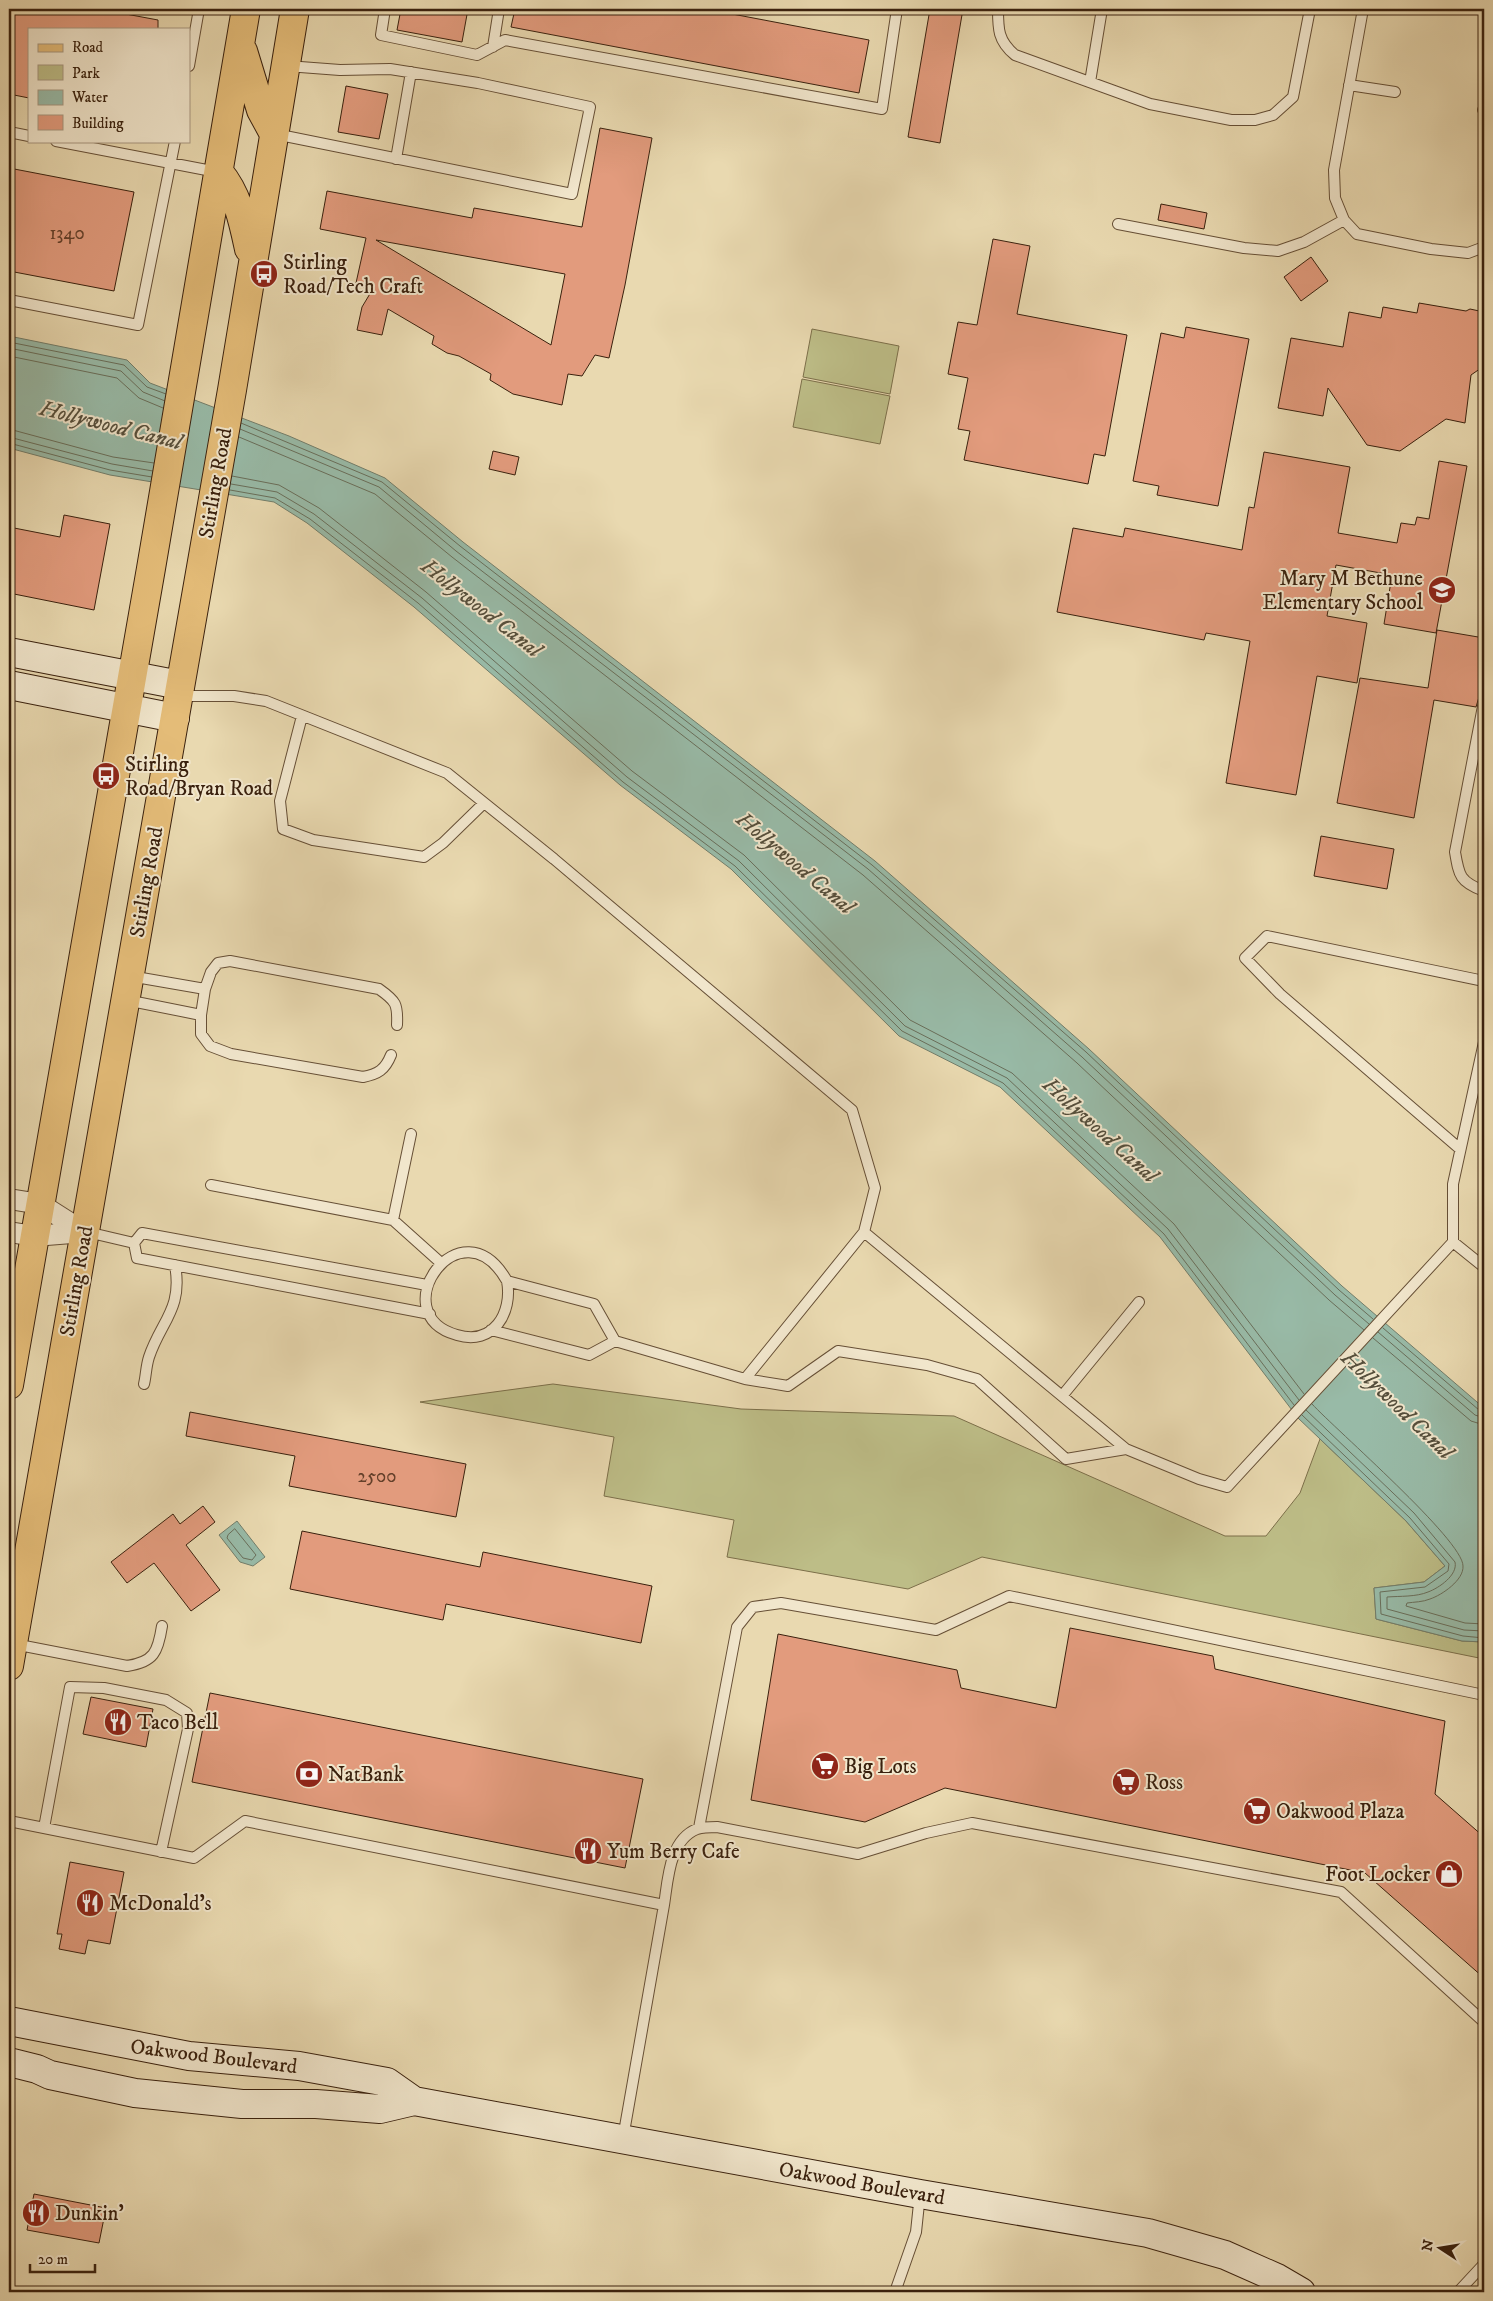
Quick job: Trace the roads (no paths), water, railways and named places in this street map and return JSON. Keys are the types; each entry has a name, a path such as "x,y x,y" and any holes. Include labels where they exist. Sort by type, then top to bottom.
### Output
{"main road":[{"path":"9,1386 22,1234 40,1204 125,709 183,386 246,9"},
{"name":"Stirling Road","path":"11,1655 232,390 295,9"},
{"path":"240,39 260,110 274,134"},
{"path":"219,172 231,186 242,213 252,266"}],"street":[{"path":"9,652 131,676 178,700"},
{"path":"9,685 125,709 178,700"},
{"path":"9,1199 40,1204 84,1232"},
{"path":"22,1234 84,1232"},
{"name":"Oakwood Boulevard","path":"9,2022 188,2056 299,2066 387,2082 414,2101"},
{"name":"Oakwood Boulevard","path":"9,2062 37,2069 50,2075 136,2093 242,2104 316,2104 380,2109 414,2101 623,2138 920,2194 1148,2233 1225,2255 1277,2278 1300,2292"},
{"path":"9,2083 50,2075"}],"lane":[{"path":"190,60 199,9"},
{"path":"385,9 380,35 477,55 504,40 882,109 897,9"},
{"path":"493,47 499,9"},
{"path":"998,9 998,29 1004,46 1015,55 1150,104 1231,120 1255,120 1273,115 1292,97 1310,9"},
{"path":"1090,82 1102,9"},
{"path":"1363,9 1334,170 1335,198 1344,220 1357,234 1422,247 1468,252 1484,247"},
{"path":"274,134 572,194 590,106 478,82 390,69 340,70 285,65"},
{"path":"396,159 411,72"},
{"path":"1349,85 1395,92"},
{"path":"9,132 28,136"},
{"path":"61,142 219,172"},
{"path":"9,300 138,325 175,142"},
{"path":"1118,224 1244,248 1278,251 1304,242 1344,220"},
{"path":"178,700 234,696 266,700 447,773 554,858 852,1110 875,1188 864,1232 745,1379"},
{"path":"1484,701 1455,852 1459,875 1467,884 1484,890"},
{"path":"302,716 280,801 283,829 313,840 424,857 443,843 484,803"},
{"path":"1460,1148 1280,994 1244,958 1268,936 1484,981"},
{"path":"391,1055 388,1064 379,1073 363,1077 231,1054 210,1046 201,1034 201,1015 205,989 211,972 218,963 230,961 379,989 392,998 398,1008 397,1025"},
{"path":"127,988 205,989"},
{"path":"127,988 201,1015"},
{"path":"864,1232 1126,1449 1199,1480 1227,1487 1453,1242 1453,1184 1484,1042"},
{"path":"393,1220 411,1134"},
{"path":"211,1186 393,1220 441,1263"},
{"path":"84,1232 134,1243"},
{"path":"427,1285 142,1232 134,1243 137,1258 430,1314"},
{"path":"1453,1242 1484,1267"},
{"path":"465,1253 479,1254 491,1260 500,1269 507,1281 508,1307 502,1320 491,1330 478,1336 464,1337 450,1334 438,1325 430,1314 426,1300 427,1285 432,1273 441,1263 452,1256 465,1253"},
{"path":"144,1384 149,1358 174,1304 178,1283 175,1266"},
{"path":"507,1281 594,1304 615,1341 745,1379 788,1386 838,1351 927,1365 977,1379 1066,1458 1126,1449"},
{"path":"1062,1396 1139,1302"},
{"path":"491,1330 589,1355 615,1341"},
{"path":"699,1828 737,1627 753,1607 780,1603 936,1630 1008,1596 1484,1695"},
{"path":"11,1655 127,1666 140,1664 154,1655 159,1643 162,1626"},
{"path":"44,1828 70,1687 104,1688 166,1700 187,1713 188,1729 161,1852"},
{"path":"9,1821 194,1858 245,1821 664,1905"},
{"path":"623,2138 671,1865 678,1847 688,1834 699,1828 717,1827 858,1854 926,1833 972,1823 1341,1892 1484,2022"},
{"path":"895,2292 916,2232 920,2194"},
{"path":"1458,2292 1484,2264"}],"water":[{"name":"Hollywood Canal","path":"9,336 127,360 150,383 289,436 385,478 463,542 875,861 1089,1049 1342,1286 1484,1408 1484,1642 1462,1641 1376,1619 1374,1588 1424,1582 1445,1566 1406,1521 1298,1418 1160,1237 1000,1087 899,1036 731,869 620,785 414,607 307,523 274,502 110,475 9,448"},
{"path":"237,1521 265,1557 253,1566 240,1562 219,1535"}],"place":[{"name":"Stirling Road/Tech Craft","path":"264,274"},
{"name":"Mary M Bethune Elementary School","path":"1442,590"},
{"name":"Stirling Road/Bryan Road","path":"106,776"},
{"name":"Taco Bell","path":"118,1722"},
{"name":"Big Lots","path":"825,1766"},
{"name":"NatBank","path":"309,1774"},
{"name":"Ross","path":"1126,1782"},
{"name":"Oakwood Plaza","path":"1257,1811"},
{"name":"Yum Berry Cafe","path":"588,1851"},
{"name":"Foot Locker","path":"1449,1874"},
{"name":"McDonald's","path":"90,1903"},
{"name":"Dunkin'","path":"36,2213"}]}
